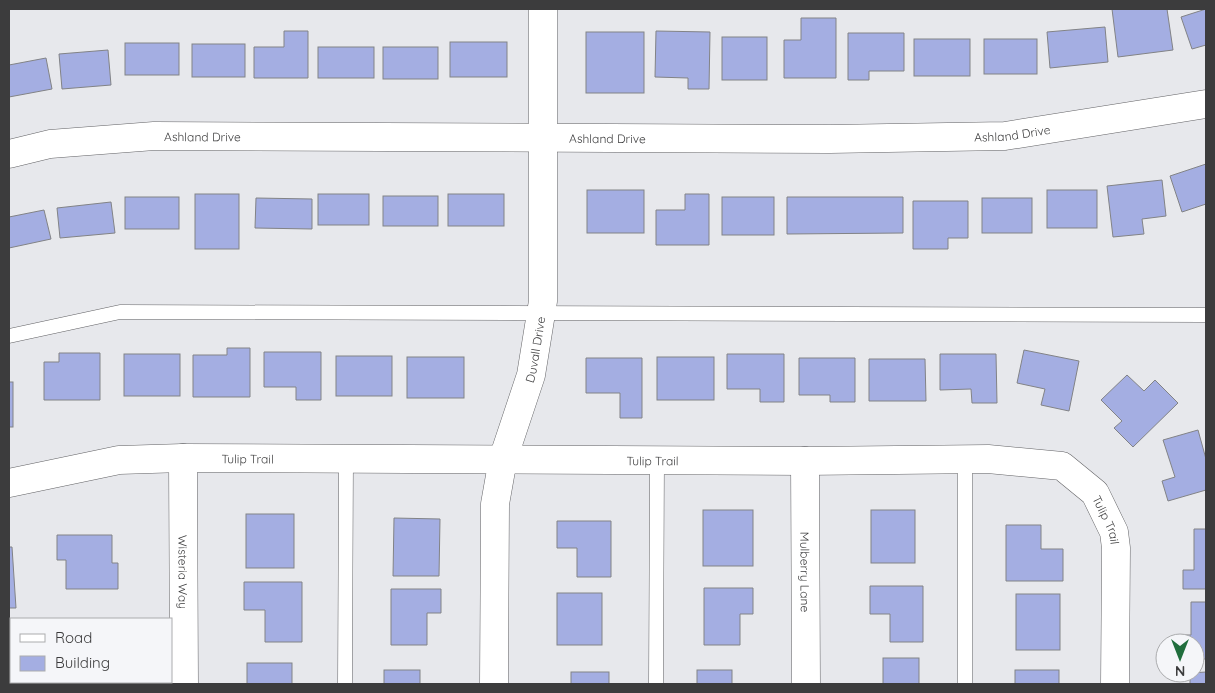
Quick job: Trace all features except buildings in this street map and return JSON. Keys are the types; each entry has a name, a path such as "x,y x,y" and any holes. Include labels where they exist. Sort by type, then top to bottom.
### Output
{"street":[{"name":"Duvall Drive","path":"494,684 495,504 503,459 531,375 543,301 543,9"},
{"name":"Ashland Drive","path":"9,154 50,144 154,136 830,139 1005,136 1206,104"},
{"name":"Tulip Trail","path":"9,483 119,460 183,458 805,461 988,459 1062,466 1095,493 1114,532 1116,548 1115,684"},
{"name":"Wisteria Way","path":"183,458 184,684"},
{"name":"Mulberry Lane","path":"805,461 806,684"}],"lane":[{"path":"9,336 120,312 1206,315"},
{"path":"345,684 346,459"},
{"path":"656,684 657,460"},
{"path":"964,460 964,684"}]}
